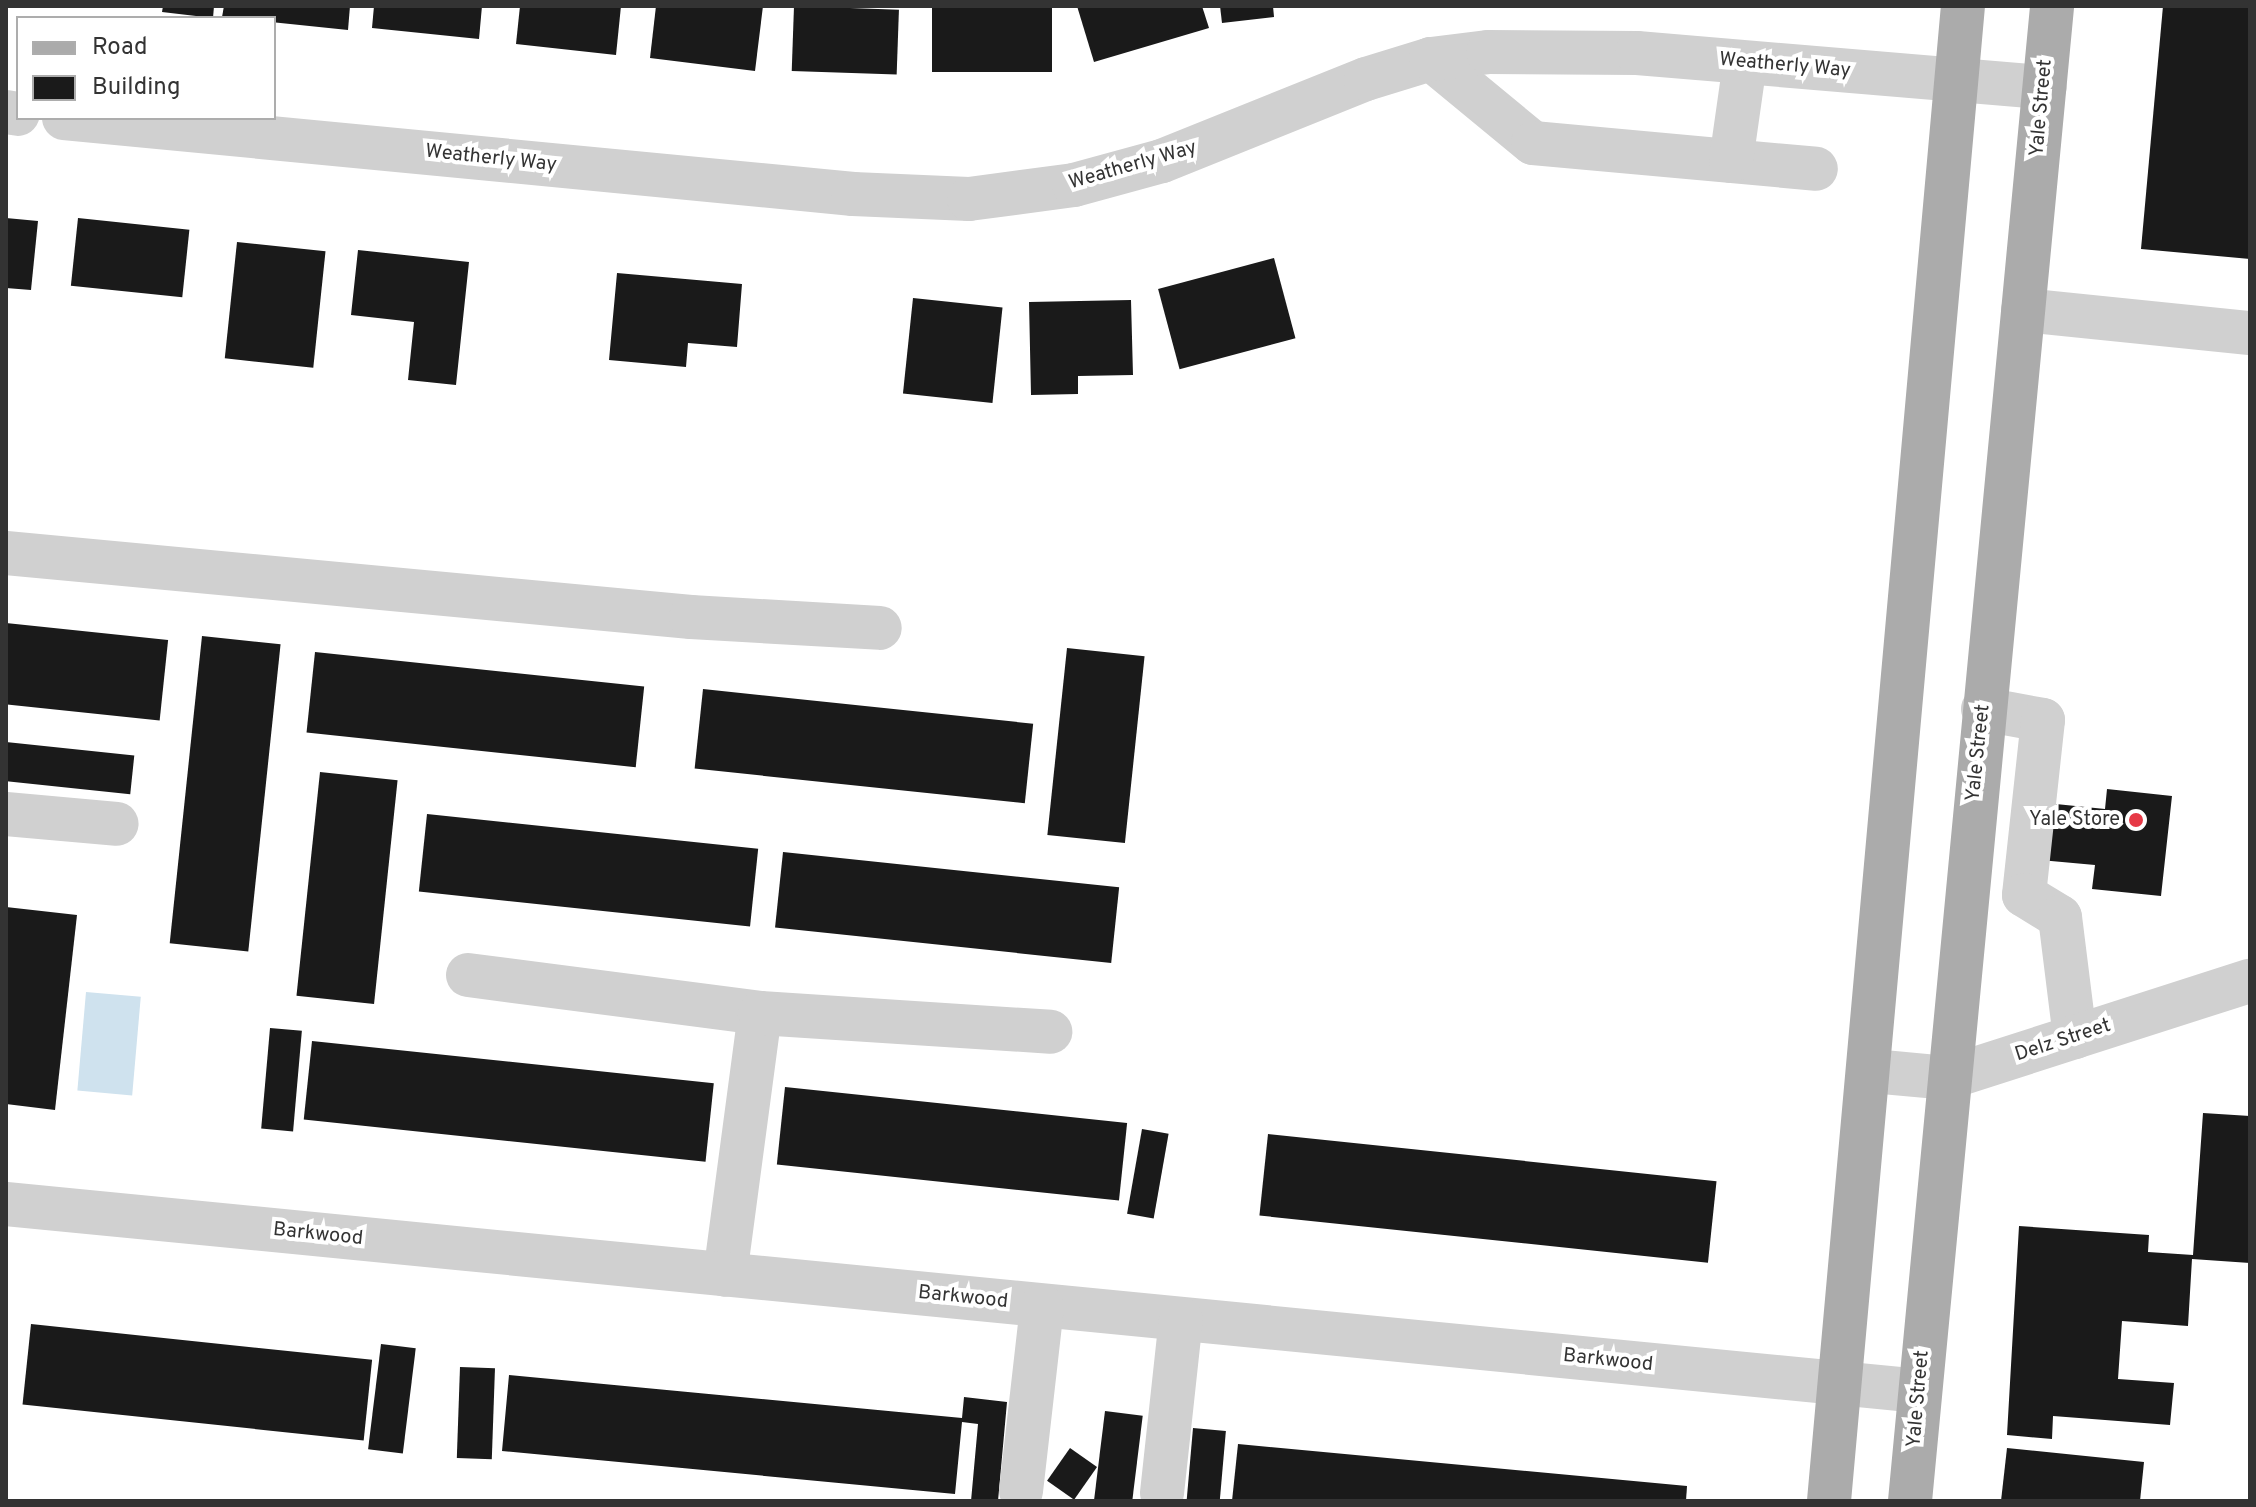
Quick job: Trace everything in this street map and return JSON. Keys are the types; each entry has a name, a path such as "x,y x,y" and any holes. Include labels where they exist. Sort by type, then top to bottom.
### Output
{"main road":[{"path":"1829,1501 1872,1071 1963,6"},
{"name":"Yale Street","path":"1910,1501 1947,1078 2052,6"}],"street":[{"name":"Weatherly Way","path":"85,120 853,194 969,199 1074,185 1162,161 1431,59 1546,48 2045,87"},
{"path":"1431,59 1533,143 1816,169"},
{"path":"1731,161 1745,63"},
{"path":"2023,310 2250,333"},
{"path":"6,553 691,617 880,628"},
{"path":"1983,709 2043,720 2024,895"},
{"path":"6,814 117,824"},
{"path":"1966,886 2024,895 2060,917 2075,1037"},
{"path":"468,975 760,1013 1050,1032"},
{"name":"Delz Street","path":"1872,1071 1947,1078 2250,981"},
{"path":"725,1275 760,1013"},
{"name":"Barkwood","path":"6,1204 1920,1391"},
{"path":"1021,1491 1042,1306"},
{"path":"1162,1493 1181,1319"}],"water":[{"path":"86,992 141,997 132,1095 77,1091"}],"building":[{"path":"163,6 214,6 213,16 162,12"},
{"path":"224,6 350,6 348,30 276,23 276,16 222,16"},
{"path":"374,6 482,6 479,39 372,28"},
{"path":"520,6 621,6 616,55 516,44"},
{"path":"656,6 763,6 755,71 650,58"},
{"path":"794,6 899,10 897,75 792,71"},
{"path":"932,6 1052,6 1052,72 932,72"},
{"path":"1077,6 1202,6 1209,28 1094,62"},
{"path":"1220,6 1273,6 1274,17 1222,23"},
{"path":"2163,6 2250,6 2250,259 2141,249"},
{"path":"6,218 38,221 31,290 6,288"},
{"path":"78,218 189,230 182,297 71,286"},
{"path":"237,242 326,251 313,368 225,358"},
{"path":"358,250 469,262 456,385 408,380 414,322 351,315"},
{"path":"1274,258 1295,338 1180,369 1158,289"},
{"path":"617,273 742,284 737,347 688,343 686,367 609,360"},
{"path":"913,298 1003,307 992,403 903,393"},
{"path":"1131,300 1133,375 1078,376 1078,394 1031,395 1029,302"},
{"path":"6,623 168,640 160,721 6,704"},
{"path":"202,636 281,644 248,952 170,943"},
{"path":"1067,648 1145,656 1125,843 1047,835"},
{"path":"315,652 644,687 636,767 307,733"},
{"path":"703,689 1033,724 1025,803 695,769"},
{"path":"6,742 134,755 130,794 6,781"},
{"path":"320,772 398,780 374,1004 296,996"},
{"path":"2107,789 2172,796 2161,896 2092,889 2095,865 2040,860 2046,803 2105,809"},
{"path":"427,814 758,849 750,926 419,892"},
{"path":"783,852 1119,887 1111,963 775,928"},
{"path":"6,907 77,915 55,1110 6,1104"},
{"path":"270,1028 302,1031 293,1131 261,1129"},
{"path":"312,1041 714,1083 706,1162 304,1120"},
{"path":"785,1087 1127,1123 1119,1201 777,1165"},
{"path":"2203,1113 2250,1116 2250,1263 2192,1259 2188,1326 2122,1321 2118,1379 2174,1383 2170,1425 2053,1416 2052,1439 2007,1435 2019,1226 2149,1235 2148,1252 2193,1255"},
{"path":"1142,1129 1169,1134 1154,1218 1127,1214"},
{"path":"1268,1134 1717,1181 1708,1263 1259,1216"},
{"path":"31,1324 372,1360 364,1440 23,1405"},
{"path":"381,1344 416,1348 403,1453 368,1449"},
{"path":"460,1367 495,1368 492,1459 457,1458"},
{"path":"509,1375 962,1418 964,1397 1007,1402 998,1501 971,1501 978,1424 962,1422 955,1494 502,1451"},
{"path":"1105,1411 1143,1416 1132,1501 1094,1501"},
{"path":"1193,1428 1226,1431 1220,1501 1187,1501"},
{"path":"1238,1444 1687,1486 1686,1501 1232,1501"},
{"path":"1070,1448 1097,1467 1074,1500 1047,1481"},
{"path":"2007,1448 2144,1462 2140,1501 2001,1501"}],"place":[{"name":"Yale Store","path":"2136,820"}]}
